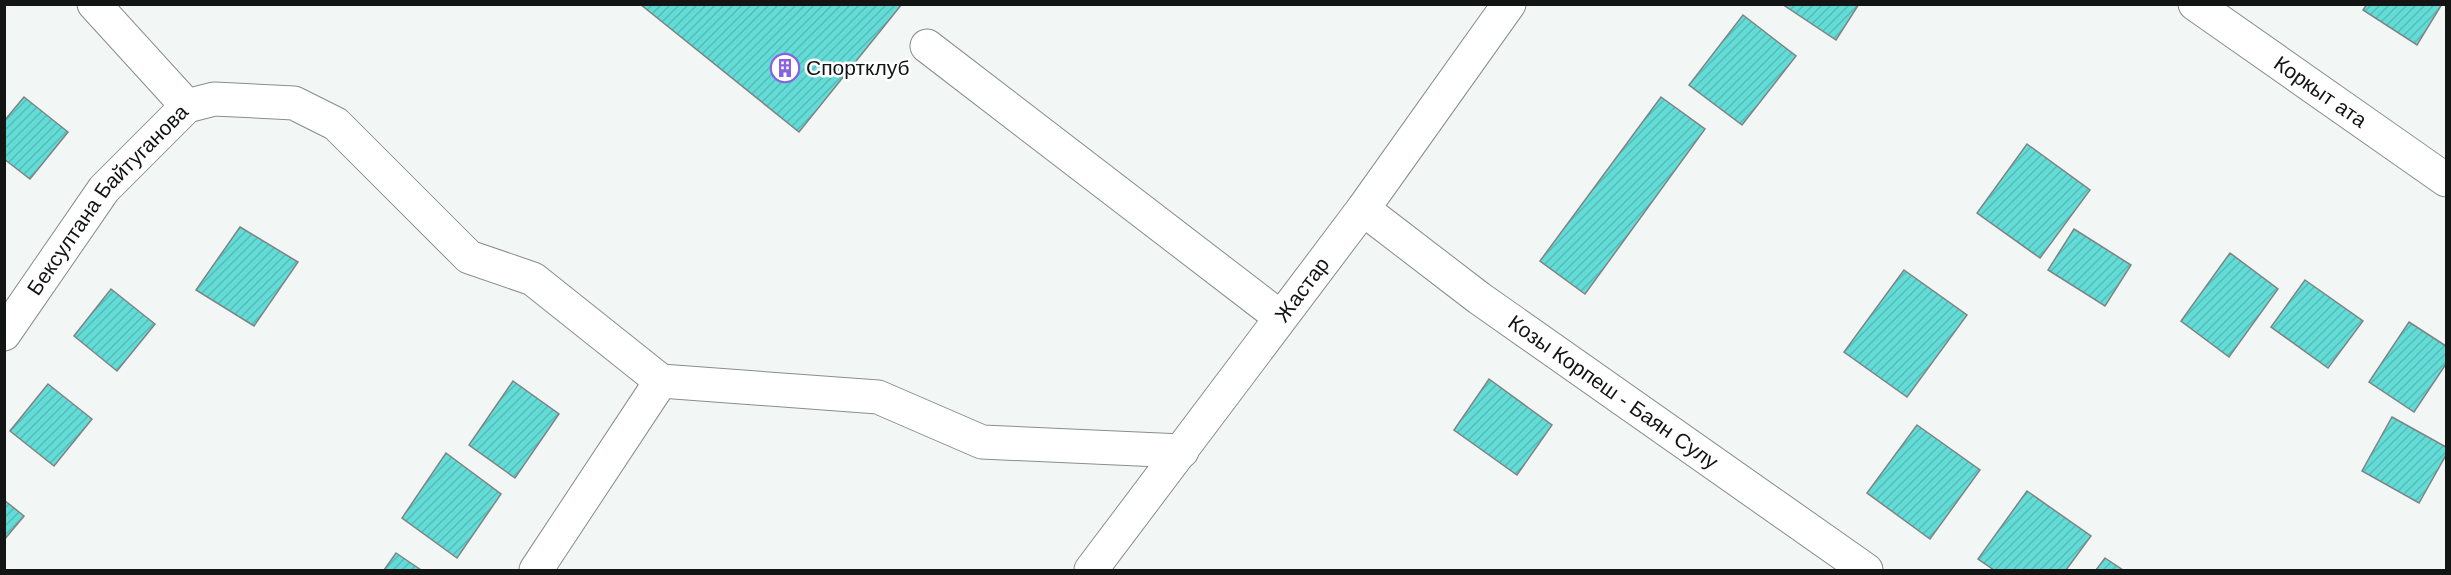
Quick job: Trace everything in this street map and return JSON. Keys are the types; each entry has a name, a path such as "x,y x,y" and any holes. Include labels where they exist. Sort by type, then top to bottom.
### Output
{"street":[{"path":"94,4 187,106"},
{"name":"Жастар","path":"1091,570 1363,209 1509,4"},
{"name":"Коркыт ата","path":"2195,4 2446,180"},
{"path":"927,46 1280,317"},
{"name":"Бексултана Байтуганова","path":"4,334 104,189 187,106 214,99 294,103 336,124 469,257 533,279 662,381"},
{"name":"Козы Корпеш - Баян Сулу","path":"1363,209 1479,298 1866,570"},
{"path":"536,570 662,381 878,397 982,442 1182,451"}],"building":[{"name":"Спортклуб","path":"640,4 902,4 799,132"},
{"path":"1782,4 1859,4 1836,40"},
{"path":"2367,4 2442,4 2417,45 2363,10"},
{"path":"1743,15 1796,56 1742,125 1689,85"},
{"path":"24,97 68,132 30,179 4,159 4,121"},
{"path":"1661,97 1705,129 1585,294 1540,261"},
{"path":"2027,144 2090,190 2040,258 1977,213"},
{"path":"240,227 298,262 254,326 196,290"},
{"path":"2074,229 2131,265 2105,306 2048,270"},
{"path":"2230,253 2278,289 2229,357 2181,321"},
{"path":"1904,270 1967,315 1907,397 1844,352"},
{"path":"2305,280 2363,321 2328,368 2271,327"},
{"path":"111,289 155,324 117,371 74,336"},
{"path":"2409,322 2446,346 2446,364 2414,412 2369,382"},
{"path":"1489,379 1552,425 1517,475 1454,430"},
{"path":"513,381 559,414 515,478 469,445"},
{"path":"48,384 92,419 54,466 10,431"},
{"path":"2392,417 2446,447 2446,455 2419,503 2362,471"},
{"path":"1917,425 1980,470 1930,539 1867,493"},
{"path":"446,453 501,494 457,558 402,518"},
{"path":"2027,491 2091,536 2066,570 1994,570 1978,559"},
{"path":"4,500 24,516 4,540"},
{"path":"396,553 421,570 384,570"},
{"path":"2105,558 2123,570 2096,570"}],"place":[{"name":"Спортклуб","path":"785,68"}]}
